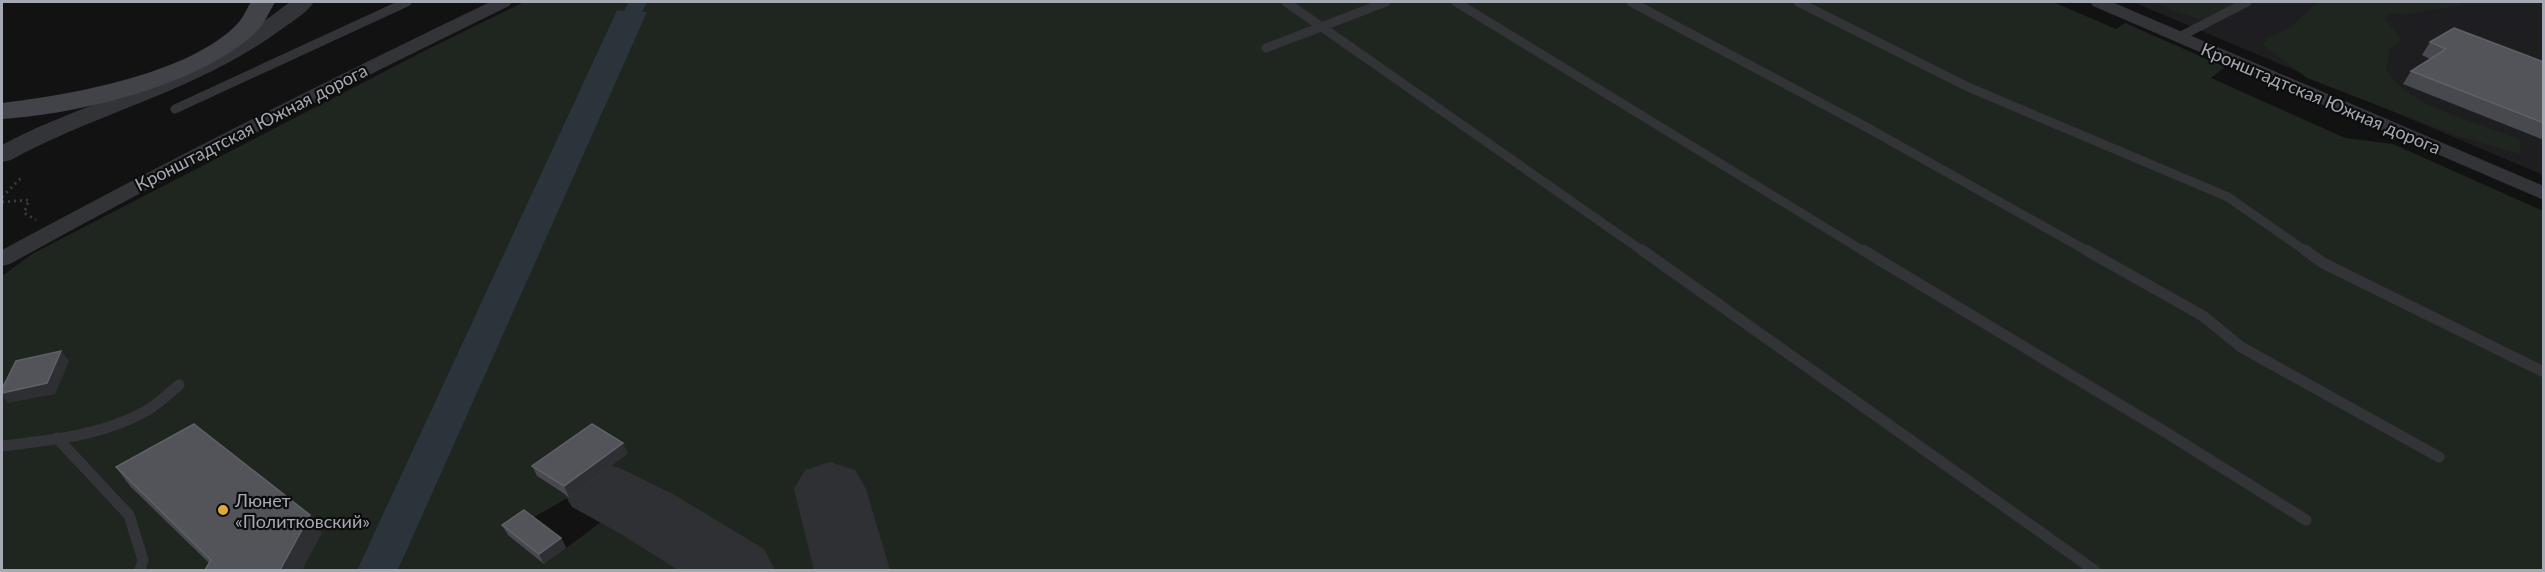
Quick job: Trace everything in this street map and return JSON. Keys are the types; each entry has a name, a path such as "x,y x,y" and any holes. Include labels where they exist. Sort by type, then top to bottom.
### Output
{"main road":[{"path":"2,111 43,108 80,101 120,91 166,74 231,40 256,16 263,2"}],"street":[{"path":"2,155 52,129 216,62 255,38 303,2"},
{"name":"Кронштадтская Южная дорога","path":"2,259 53,229 371,66 503,2"},
{"name":"Кронштадтская Южная дорога","path":"2098,2 2544,194"}],"lane":[{"path":"175,109 406,2"},
{"path":"1286,2 1760,333 2094,570"},
{"path":"1266,48 1386,2"},
{"path":"1456,2 2162,430 2306,520"},
{"path":"1630,2 1868,128 2203,316 2241,346 2439,457"},
{"path":"1798,2 1968,87 2228,197 2323,263 2544,372"},
{"path":"2179,37 2247,2"},
{"path":"2,446 57,438 118,424 146,411 179,385"},
{"path":"57,438 129,515 143,560 140,570"}],"path":[{"path":"2,197 22,177"},
{"path":"2,202 29,200 24,213 53,229"}],"shaded area":[{"path":"524,2 2053,2 2116,29 2125,23 2225,67 2211,78 2345,138 2393,144 2543,211 2543,570 763,570 601,473 627,453 538,477 569,497 529,520 545,564 601,522 615,519 642,520 723,570 398,570 646,13 617,10 357,570 2,570 2,276 32,254 426,50"},
{"path":"2133,2 2543,2 2543,175"},
{"path":"2156,2 2239,2 2215,13 2208,21 2176,12"},
{"path":"2318,2 2463,2 2462,5 2407,14 2390,13 2385,19 2399,35 2399,43 2390,48 2386,70 2401,87 2425,103 2520,139 2520,154 2457,136 2307,78 2262,44 2268,38 2288,29"},
{"path":"617,10 647,12 398,570 357,570"}],"building":[{"path":"2454,28 2544,62 2544,123 2411,71 2446,49 2430,42"},
{"path":"61,351 47,383 2,393 16,361"},
{"name":"Люнет «Политковский»","path":"194,424 310,515 280,570 205,570 211,560 116,467"},
{"path":"592,424 623,443 564,486 532,466"},
{"path":"524,510 561,538 539,554 502,525"}],"waterway":[{"path":"618,40 638,2"}],"taxiway":[{"path":"597,488 647,514 737,570"},
{"path":"830,489 852,570"}],"place":[{"name":"Люнет «Политковский»","path":"223,510"}]}
